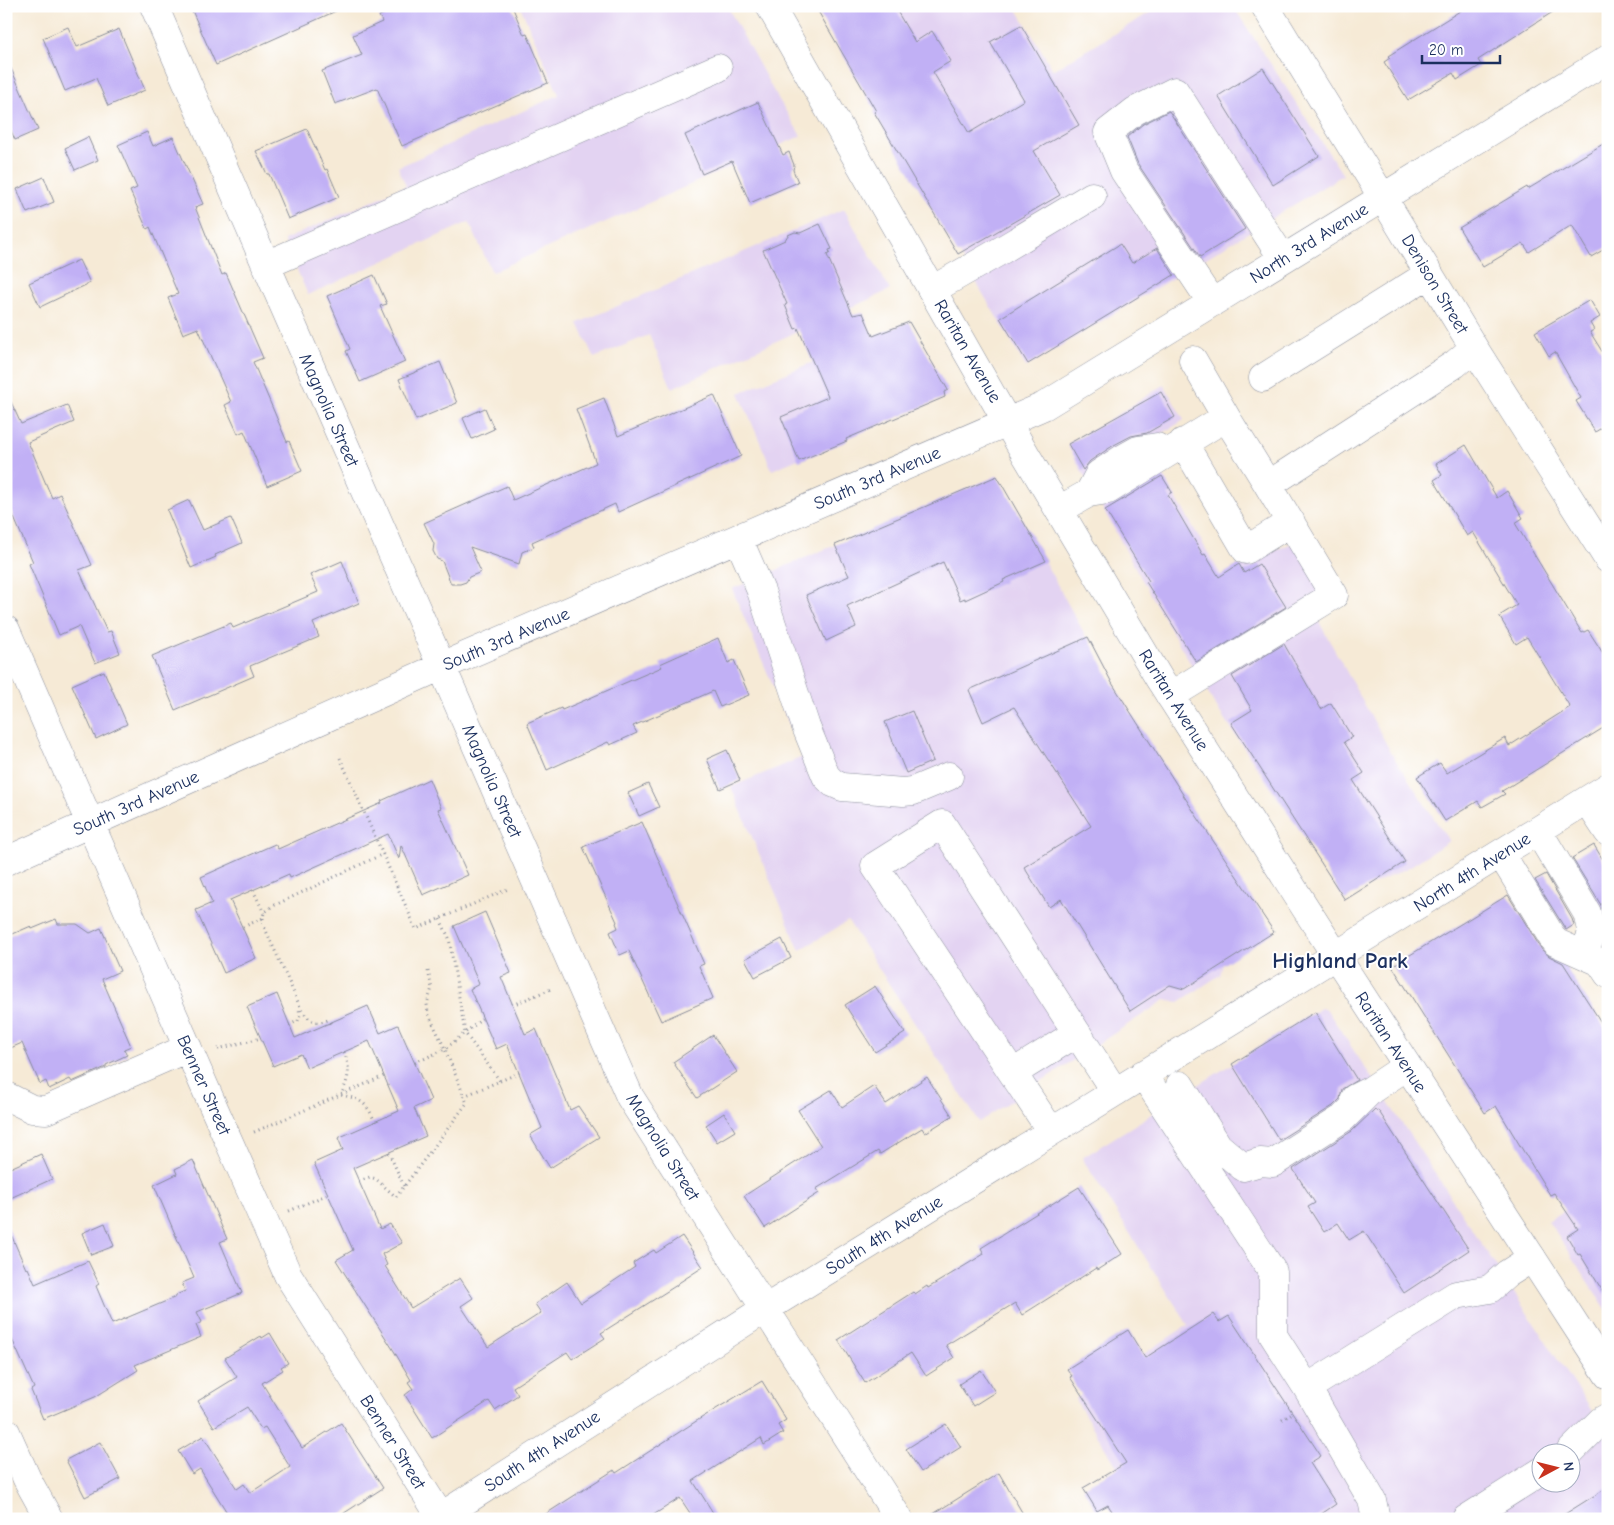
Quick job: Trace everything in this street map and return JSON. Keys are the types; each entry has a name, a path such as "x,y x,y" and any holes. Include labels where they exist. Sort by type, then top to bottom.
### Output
{"street":[{"name":"Magnolia Street","path":"154,6 630,1097 899,1519"},
{"name":"Raritan Avenue","path":"770,6 932,290 1170,696 1608,1375"},
{"name":"Denison Street","path":"1266,6 1474,348 1608,559"},
{"name":"North 3rd Avenue","path":"1008,421 1044,406 1608,59"},
{"path":"266,265 718,68"},
{"path":"1212,303 1124,171 1108,132 1135,111 1175,91 1283,259"},
{"path":"932,290 1092,196"},
{"path":"1263,378 1429,274"},
{"path":"1268,484 1450,368 1474,348"},
{"path":"1170,696 1334,595 1193,360"},
{"path":"1060,510 1089,493 1100,474 1138,450 1183,442 1226,417"},
{"name":"South 3rd Avenue","path":"6,861 442,666 1008,421"},
{"path":"1183,442 1246,550 1291,522"},
{"path":"738,538 761,591 806,727 826,776 833,783 842,787 903,792 913,791 949,776"},
{"name":"Benner Street","path":"6,630 288,1275 439,1518"},
{"path":"1598,794 1608,832"},
{"name":"North 4th Avenue","path":"1336,956 1598,794"},
{"path":"1051,1131 876,866 942,824 1115,1092"},
{"path":"1538,831 1587,913 1592,934 1583,954"},
{"path":"1501,854 1555,942 1600,962 1608,974"},
{"name":"South 4th Avenue","path":"439,1518 766,1309 1336,956"},
{"path":"1013,1073 1077,1032"},
{"path":"6,1096 32,1110 46,1110 188,1048"},
{"path":"1180,1086 1218,1146 1243,1167 1260,1162 1273,1163 1301,1146 1343,1118 1371,1090 1407,1066"},
{"path":"1144,1074 1273,1272 1273,1335 1307,1388 1372,1500 1376,1519"},
{"path":"1307,1388 1456,1295 1490,1289 1507,1274 1532,1258"},
{"path":"1580,1442 1600,1421 1608,1417"},
{"path":"6,1432 27,1479 49,1519"},
{"path":"1466,1519 1532,1477"}],"path":[{"path":"340,758 416,929 508,889"},
{"path":"264,913 271,907 383,854"},
{"path":"253,890 264,913 263,924 299,1006 313,1022 319,1024 328,1020 329,1024"},
{"path":"243,928 263,918"},
{"path":"440,919 449,938 465,1033 500,1081"},
{"path":"359,1181 370,1177 376,1179 396,1197 467,1104 428,1013 427,1004 432,988 428,971"},
{"path":"512,1005 552,989"},
{"path":"289,1024 298,1021 300,1015 299,1006"},
{"path":"415,1063 444,1049 482,1019"},
{"path":"217,1049 261,1038"},
{"path":"341,1095 346,1084 349,1068 344,1052"},
{"path":"464,1096 519,1073"},
{"path":"254,1132 384,1076"},
{"path":"341,1095 359,1100 365,1104 370,1109 375,1122"},
{"path":"389,1152 404,1187"},
{"path":"289,1211 328,1194"},
{"path":"1282,1420 1292,1414"}],"shaded area":[{"path":"520,6 727,6 773,90 801,136 492,272 469,222 308,295 284,240 406,186 398,167 559,95"},
{"path":"814,6 1015,6 1053,70 1161,6 1233,6 1343,175 1026,367"},
{"path":"844,209 890,290 672,388 649,335 594,358 578,323"},
{"path":"909,322 950,395 772,470 739,393"},
{"path":"1164,385 1184,420 1145,444 1221,575 1301,539 1334,595 1312,609 1393,756 1449,841 1409,867 1345,898 1215,705 1151,596 1068,446"},
{"path":"997,476 1113,685 1191,808 1274,932 1223,964 1220,975 1179,1002 1165,1000 979,1122 848,921 800,950 797,944 731,787 803,757 732,589"},
{"path":"1321,1008 1327,1010 1608,1435 1608,1519 1150,1519 1075,1399 1188,1325 1082,1158"},
{"path":"1608,1183 1608,1312 1548,1221"}],"building":[{"path":"190,6 347,6 216,65"},
{"path":"401,6 512,6 524,35 527,34 548,83 402,146 377,88 335,104 322,71 362,55 353,35 382,22 379,16"},
{"path":"815,6 894,6 915,42 932,31 951,61 933,72 969,133 1024,100 990,42 1021,25 1079,125 1034,151 1060,195 958,254 874,112 876,111"},
{"path":"1468,6 1562,6 1478,60 1481,65 1457,80 1453,73 1408,100 1384,62 1390,58 1388,56"},
{"path":"68,27 77,47 119,29 145,90 108,106 96,78 65,91 43,38"},
{"path":"6,57 38,130 15,140 6,119"},
{"path":"1263,68 1319,156 1273,185 1218,96"},
{"path":"758,102 783,155 789,152 798,182 750,203 732,161 702,174 685,135"},
{"path":"1169,111 1245,229 1200,257 1138,164 1127,137 1143,124"},
{"path":"307,129 339,197 288,219 269,174 267,174 256,151"},
{"path":"147,132 153,146 173,137 203,204 195,207 222,275 226,273 263,358 253,362 287,442 289,441 302,471 267,486 244,431 238,434 225,405 231,402 198,328 183,334 168,298 178,294 150,227 147,229 130,191 137,188 118,145"},
{"path":"88,137 98,160 75,170 65,148"},
{"path":"1608,141 1608,247 1591,257 1572,225 1529,252 1523,243 1483,267 1459,228"},
{"path":"44,177 54,202 27,213 17,189"},
{"path":"820,224 832,249 829,250 830,253 827,255 853,315 863,313 873,336 909,322 948,390 944,392 945,397 799,461 781,417 828,397 798,328 795,329 785,305 787,304 763,250 785,240 788,235 795,232 800,233"},
{"path":"1120,244 1132,263 1157,248 1174,275 1028,364 1000,318"},
{"path":"79,260 90,283 40,307 29,283"},
{"path":"374,275 387,304 380,306 405,362 360,382 346,351 350,349 327,296"},
{"path":"1590,300 1600,317 1590,323 1594,330 1590,332 1608,361 1608,424 1595,432 1576,401 1581,398 1555,352 1549,356 1535,332"},
{"path":"440,362 457,403 416,420 399,379"},
{"path":"6,391 21,424 67,405 74,422 28,442 52,498 60,494 92,565 79,570 107,632 111,631 120,653 95,663 79,626 59,635 29,564 33,562 6,499"},
{"path":"1161,392 1175,417 1147,433 1131,436 1114,445 1090,461 1083,470 1068,444"},
{"path":"714,395 741,456 618,512 615,504 532,542 534,547 522,552 519,564 470,547 481,572 469,577 466,582 451,584 442,561 437,559 433,551 434,544 424,523 507,486 513,500 596,463 576,409 604,398 618,436"},
{"path":"485,408 494,429 472,439 463,418"},
{"path":"1466,445 1497,498 1507,491 1523,518 1515,523 1582,633 1588,630 1608,661 1608,725 1502,791 1505,794 1482,807 1478,801 1445,821 1417,777 1440,763 1447,773 1505,738 1509,746 1570,707 1527,637 1516,644 1499,616 1517,605 1473,532 1467,536 1434,480 1442,475 1436,464"},
{"path":"997,476 1046,561 1003,580 1004,582 965,600 965,598 960,600 943,562 847,606 856,627 826,641 806,595 849,576 835,545"},
{"path":"1162,476 1172,492 1168,495 1203,555 1205,554 1219,577 1239,564 1244,573 1259,564 1286,607 1196,662 1146,582 1149,581 1105,510"},
{"path":"189,500 203,530 231,518 242,543 191,568 167,510"},
{"path":"342,561 359,603 313,623 319,637 250,666 254,676 175,710 152,656 231,623 233,628 318,592 310,575"},
{"path":"1088,637 1112,683 1196,815 1274,932 1184,989 1170,985 1130,1011 1061,899 1049,907 1024,867 1091,826 1014,707 983,722 969,690"},
{"path":"718,638 728,663 734,660 749,695 720,707 713,691 633,726 637,733 610,745 608,742 547,770 527,723 662,667 660,664"},
{"path":"1284,644 1321,709 1331,703 1352,737 1344,742 1364,773 1353,780 1405,862 1345,900 1231,723 1252,710 1232,676"},
{"path":"104,671 127,724 96,739 72,685"},
{"path":"912,711 933,761 906,773 885,722"},
{"path":"727,750 740,780 720,789 707,759"},
{"path":"429,779 441,808 438,809 468,875 423,895 401,845 399,859 388,834 290,878 289,874 230,900 256,958 224,973 196,910 212,903 201,877 275,844 278,849 382,803 381,801"},
{"path":"648,784 659,807 639,816 628,793"},
{"path":"642,822 704,964 699,966 713,998 661,1021 629,951 620,955 610,932 618,928 617,922 583,847"},
{"path":"1594,845 1608,868 1608,936 1601,905 1572,858"},
{"path":"1546,874 1572,919 1574,925 1566,930 1535,880"},
{"path":"1508,895 1542,950 1563,963 1608,1033 1608,1300 1567,1236 1578,1229 1554,1193 1550,1195 1496,1106 1485,1113 1392,966"},
{"path":"485,912 511,973 501,977 525,1034 536,1029 570,1110 578,1106 599,1137 550,1168 530,1135 542,1128 507,1044 496,1049 470,989 479,984 454,926"},
{"path":"56,919 58,924 77,924 90,933 101,928 120,971 102,979 131,1046 124,1049 127,1055 106,1065 106,1067 72,1082 70,1079 49,1089 46,1081 40,1084 22,1043 6,1050 6,937 31,926 32,929"},
{"path":"782,939 791,958 755,977 745,959"},
{"path":"875,986 905,1033 875,1052 845,1005"},
{"path":"277,994 295,1038 368,1006 380,1033 398,1025 431,1100 414,1108 426,1136 353,1168 380,1229 390,1224 402,1243 382,1254 387,1265 385,1266 411,1308 460,1278 473,1298 461,1306 488,1347 541,1313 535,1304 567,1282 581,1303 635,1267 633,1263 654,1250 656,1253 682,1236 703,1267 601,1333 605,1338 572,1359 567,1352 513,1387 518,1395 495,1410 489,1401 432,1438 405,1395 413,1389 408,1382 411,1380 336,1260 353,1250 314,1163 343,1150 338,1138 399,1111 369,1041 307,1068 301,1054 273,1066 247,1007"},
{"path":"1315,1012 1357,1080 1342,1089 1340,1099 1333,1106 1279,1140 1232,1064"},
{"path":"713,1035 737,1072 697,1098 673,1062"},
{"path":"927,1077 952,1116 925,1133 922,1128 880,1154 878,1151 816,1189 819,1193 765,1228 744,1196 821,1146 798,1110 831,1090 842,1107 874,1086 886,1104"},
{"path":"1375,1109 1376,1111 1378,1110 1469,1250 1404,1293 1364,1231 1349,1240 1338,1223 1324,1232 1308,1207 1315,1203 1293,1169 1352,1131"},
{"path":"724,1113 735,1131 717,1142 706,1125"},
{"path":"41,1154 52,1179 6,1200 6,1170"},
{"path":"193,1160 227,1239 220,1242 242,1293 197,1312 202,1322 196,1325 201,1337 135,1365 138,1370 95,1397 43,1419 31,1390 34,1388 6,1326 6,1223 26,1269 28,1268 35,1284 88,1261 99,1284 96,1286 112,1324 176,1297 176,1295 185,1291 182,1283 194,1278 154,1185 177,1174 175,1169"},
{"path":"1079,1187 1122,1254 1097,1270 1096,1268 1022,1315 1015,1303 946,1345 954,1358 926,1376 911,1353 865,1383 838,1340 913,1292 915,1294 927,1286 928,1288 984,1254 981,1248"},
{"path":"105,1223 114,1246 91,1255 82,1233"},
{"path":"1213,1314 1219,1322 1229,1316 1321,1456 1310,1463 1336,1504 1314,1519 1117,1519 1108,1505 1097,1511 1083,1488 1126,1463 1070,1377 1072,1376 1067,1369 1128,1330 1145,1358"},
{"path":"270,1333 288,1363 281,1367 283,1370 262,1383 302,1448 341,1423 383,1488 335,1519 231,1519 200,1469 192,1474 178,1451 203,1436 237,1489 244,1484 250,1493 290,1467 265,1427 261,1429 247,1407 214,1427 198,1401 237,1377 225,1358 261,1336 262,1338"},
{"path":"981,1370 995,1392 973,1406 959,1384"},
{"path":"762,1381 786,1420 778,1425 783,1433 764,1445 761,1438 693,1481 717,1519 694,1519 680,1498 647,1519 538,1519 614,1470 616,1473"},
{"path":"946,1424 961,1447 921,1472 906,1449"},
{"path":"100,1442 120,1479 85,1497 66,1460"},
{"path":"999,1473 1026,1519 925,1519"},
{"path":"1608,1487 1608,1519 1557,1519"}],"district":[{"name":"Highland Park","path":"1340,960"}]}
